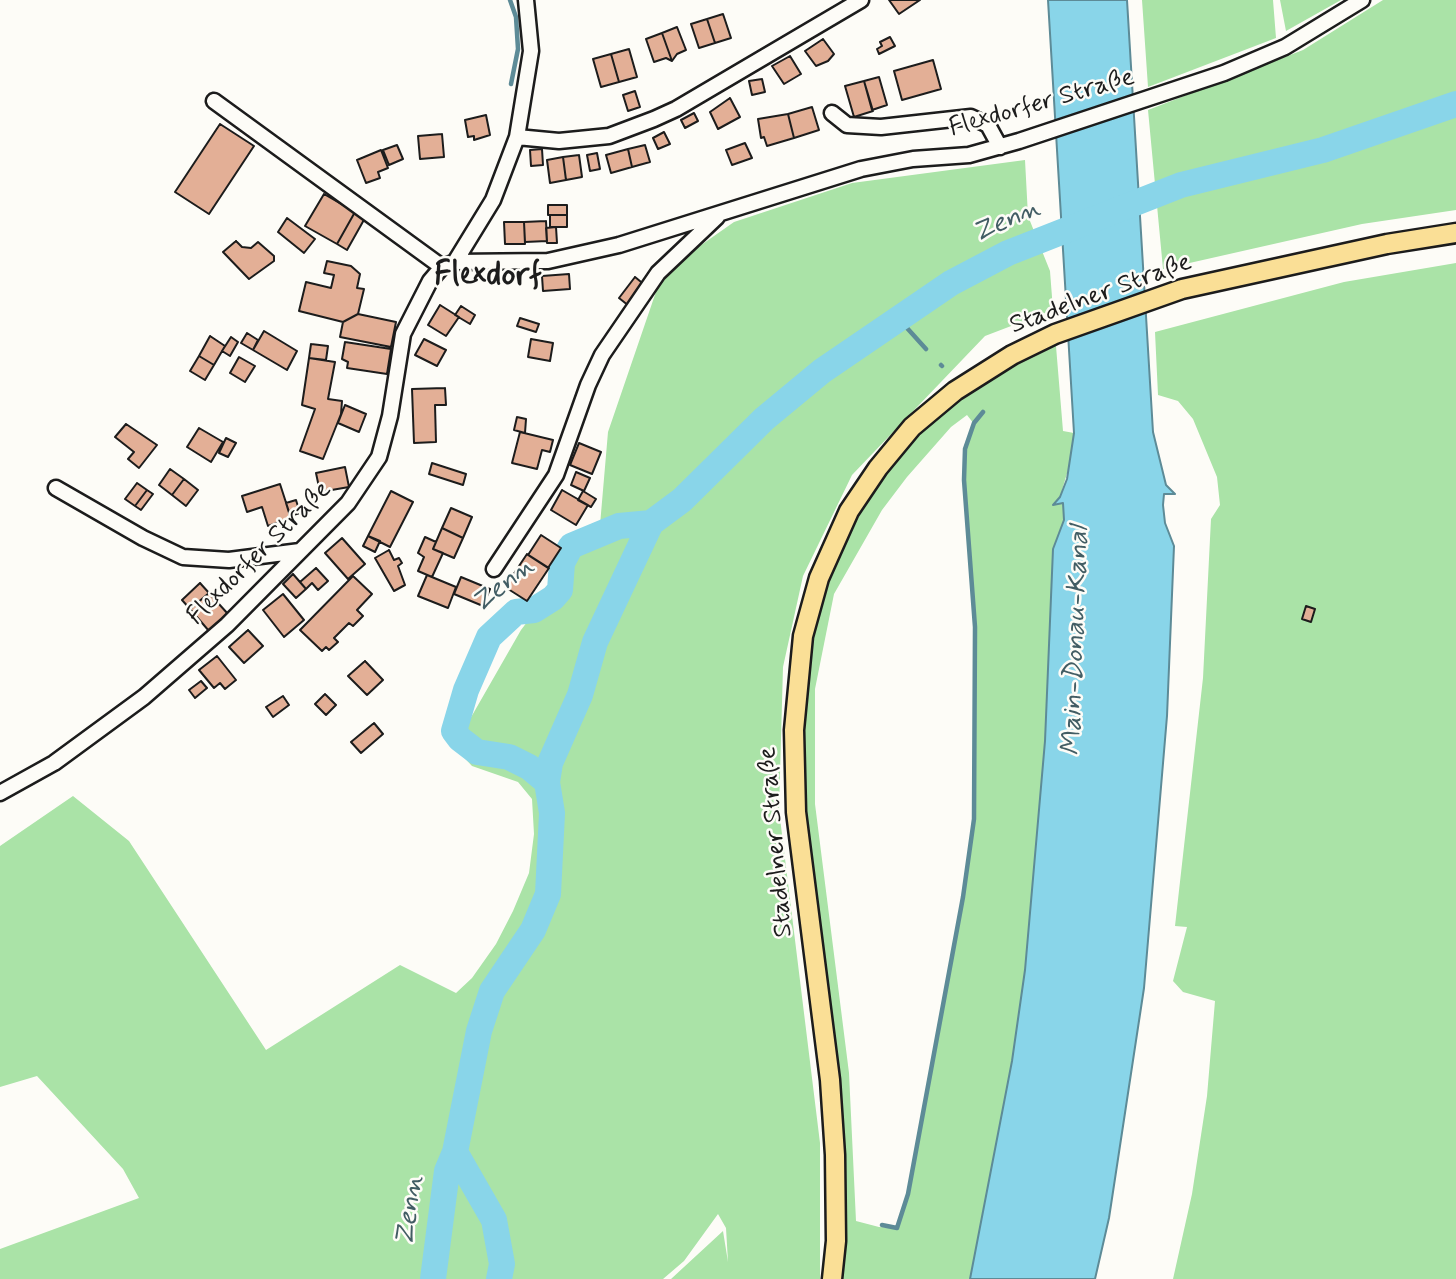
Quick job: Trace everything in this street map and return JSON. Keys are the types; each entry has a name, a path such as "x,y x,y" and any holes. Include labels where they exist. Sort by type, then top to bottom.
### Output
{"main road":[{"name":"Stadelner Straße","path":"832,1279 836,1241 835,1155 827,1055 796,812 794,730 803,636 819,578 849,511 878,468 912,427 982,372 1055,334 1182,289 1387,244 1456,233"}],"street":[{"name":"Flexdorfer Straße","path":"0,793 54,763 144,696 227,625 348,503 379,457 390,416 403,334 430,281 449,264 493,200 517,137 531,51 526,0"},
{"path":"517,137 559,141 609,136 654,119 676,109 861,0"},
{"name":"Flexdorfer Straße","path":"449,264 548,261 619,245 861,169 913,159 969,155 1224,73 1285,47 1362,0"},
{"path":"214,101 449,264"},
{"path":"832,113 847,125 881,127 971,117 988,125 1000,146"},
{"name":"Flexdorfer Straße","path":"494,569 556,475 588,385 602,355 658,273 720,214"},
{"path":"56,488 143,538 183,556 229,561 300,551"}],"green space":[{"path":"1142,0 1273,0 1276,38 1148,87"},
{"path":"1280,0 1341,0 1286,31"},
{"path":"1383,0 1456,0 1456,210 1362,224 1163,269 1148,110 1303,50"},
{"path":"1025,160 1028,216 1050,271 1053,310 985,336 852,475 803,576 783,667 779,810 820,1143 820,1279 671,1279 723,1231 728,1262 726,1228 718,1214 684,1261 663,1279 0,1279 0,1249 139,1198 123,1169 37,1076 0,1087 0,846 73,796 129,841 266,1050 400,965 456,993 472,978 496,944 513,911 529,873 534,834 532,799 518,782 472,766 454,747 521,630 600,525 608,432 659,283 694,250 734,222 852,183"},
{"path":"1456,263 1456,1279 1173,1279 1192,1194 1207,1096 1215,1001 1183,992 1173,981 1187,927 1175,926 1203,678 1211,519 1220,505 1217,477 1193,419 1178,401 1158,395 1155,332 1344,282"},
{"path":"1055,334 1063,431 1074,433 1073,453 1060,497 1053,505 1063,503 1064,520 1053,549 1045,741 1025,970 1012,1061 970,1279 832,1279 836,1241 803,876 797,682 833,541 912,427","holes":["967,415 974,424 965,449 964,480 975,627 974,819 963,897 908,1193 897,1228 879,1227 856,1221 849,1073 815,804 815,689 834,594 882,510 951,427"]}],"water":[{"name":"Main-Donau-Kanal","path":"1048,0 1127,0 1153,432 1166,485 1175,494 1164,494 1163,505 1165,523 1174,546 1167,716 1144,988 1109,1218 1095,1279 970,1279 1012,1061 1025,970 1045,741 1053,549 1064,520 1063,503 1053,505 1060,497 1067,479 1074,433"}],"building":[{"path":"889,0 920,0 899,14"},
{"path":"723,14 731,38 715,43 707,19"},
{"path":"707,19 715,43 699,48 691,24"},
{"path":"677,27 686,50 677,54 672,61 662,33"},
{"path":"662,33 672,61 666,58 654,62 646,39"},
{"path":"890,37 895,46 879,54 877,49 882,46 880,42"},
{"path":"823,39 834,54 828,61 816,66 805,51"},
{"path":"629,49 637,77 619,82 611,54"},
{"path":"611,54 619,82 601,87 593,59"},
{"path":"790,56 801,74 784,84 772,66"},
{"path":"933,60 941,89 902,100 894,71"},
{"path":"879,77 887,105 872,110 864,81"},
{"path":"762,79 765,92 752,95 749,81"},
{"path":"864,81 873,111 854,117 845,86"},
{"path":"635,91 640,107 628,111 623,95"},
{"path":"730,98 740,117 718,129 710,112"},
{"path":"812,107 819,130 794,138 788,114"},
{"path":"694,113 698,121 685,128 681,120"},
{"path":"788,114 794,138 767,146 764,137 761,138 758,119"},
{"path":"486,115 490,135 474,140 474,136 468,137 465,120"},
{"path":"220,124 254,146 209,214 175,192"},
{"path":"664,132 670,144 658,149 653,138"},
{"path":"442,134 444,157 420,159 418,136"},
{"path":"745,143 752,158 732,165 726,150"},
{"path":"397,145 403,159 389,165 383,150"},
{"path":"645,145 650,162 632,167 628,149"},
{"path":"542,149 543,165 531,166 530,150"},
{"path":"628,149 632,167 611,173 606,155"},
{"path":"381,150 388,168 378,172 380,178 366,183 357,160"},
{"path":"597,153 600,169 590,171 587,155"},
{"path":"579,155 582,177 566,180 563,157"},
{"path":"563,157 566,180 550,183 547,160"},
{"path":"324,194 355,212 337,244 305,226"},
{"path":"548,205 567,205 567,215 548,215"},
{"path":"355,212 365,218 347,250 337,244"},
{"path":"550,215 567,215 567,227 550,227"},
{"path":"287,218 315,239 304,253 278,232"},
{"path":"546,221 547,241 525,242 524,222"},
{"path":"504,222 524,222 525,244 505,244"},
{"path":"556,227 557,243 547,243 546,228"},
{"path":"236,241 242,247 251,248 258,242 274,256 274,261 249,279 223,252"},
{"path":"327,261 351,266 360,274 357,288 364,289 358,314 343,322 299,311 306,282 331,288 334,275 324,273"},
{"path":"569,274 570,289 543,291 542,276"},
{"path":"635,277 646,286 629,306 619,298"},
{"path":"440,305 459,317 446,336 428,325"},
{"path":"461,306 475,315 470,324 455,315"},
{"path":"358,314 396,322 391,347 340,337 343,322"},
{"path":"520,318 539,324 536,332 517,326"},
{"path":"264,331 297,351 287,370 253,350"},
{"path":"247,333 258,340 253,350 241,343"},
{"path":"210,336 225,346 214,365 199,356"},
{"path":"231,337 238,342 230,356 222,351"},
{"path":"424,339 446,350 437,366 415,355"},
{"path":"531,339 553,343 550,361 528,357"},
{"path":"345,342 391,349 387,374 347,368 348,362 342,359"},
{"path":"311,344 328,346 326,360 309,358"},
{"path":"199,356 214,365 205,380 190,371"},
{"path":"239,357 255,366 245,382 230,373"},
{"path":"309,358 335,362 328,399 342,401 341,414 323,459 300,451 315,409 302,405"},
{"path":"445,388 446,405 435,405 436,442 414,443 412,389"},
{"path":"345,405 366,414 359,432 338,423"},
{"path":"517,417 526,419 525,433 514,430"},
{"path":"126,424 157,445 139,468 128,459 134,452 115,437"},
{"path":"199,428 223,442 211,462 187,447"},
{"path":"520,432 553,440 550,452 542,450 537,469 512,463"},
{"path":"226,438 236,443 228,457 219,453"},
{"path":"579,443 601,452 592,474 570,465"},
{"path":"432,463 466,474 463,485 429,474"},
{"path":"345,467 349,487 320,492 316,473"},
{"path":"170,469 184,479 172,495 159,485"},
{"path":"576,472 590,478 584,491 571,485"},
{"path":"184,479 198,490 186,506 172,495"},
{"path":"137,483 147,490 135,506 125,499"},
{"path":"280,484 291,518 268,526 262,507 247,512 242,496"},
{"path":"147,490 153,494 141,510 135,506"},
{"path":"562,490 588,505 576,525 551,510"},
{"path":"391,491 413,502 390,547 368,536"},
{"path":"583,491 596,499 591,507 578,500"},
{"path":"296,500 300,513 290,516 286,503"},
{"path":"451,508 472,517 463,538 442,528"},
{"path":"442,528 463,538 454,558 433,549"},
{"path":"541,535 561,548 548,568 528,555"},
{"path":"368,536 380,541 375,552 363,546"},
{"path":"425,537 436,542 433,549 443,553 432,577 418,571 424,557 418,553"},
{"path":"342,538 365,564 348,579 325,553"},
{"path":"389,550 394,560 399,558 402,563 398,566 405,585 394,591 375,558"},
{"path":"527,554 549,568 527,601 505,587"},
{"path":"316,568 328,581 318,590 312,583 306,589 300,582"},
{"path":"293,574 306,589 296,598 283,584"},
{"path":"427,575 456,587 448,608 418,596"},
{"path":"353,576 372,594 357,610 363,616 353,626 349,623 334,638 338,642 329,650 326,647 322,651 300,630"},
{"path":"461,577 490,589 483,606 454,594"},
{"path":"200,583 209,593 190,609 182,600"},
{"path":"209,593 228,614 209,631 190,609"},
{"path":"283,594 304,620 284,637 263,610"},
{"path":"1306,606 1315,609 1311,622 1302,619"},
{"path":"248,630 263,646 244,663 229,647"},
{"path":"217,656 236,680 225,689 220,683 214,688 199,670"},
{"path":"365,661 383,680 367,695 348,676"},
{"path":"201,681 207,688 195,698 189,690"},
{"path":"325,694 336,705 326,715 315,704"},
{"path":"283,696 289,705 273,717 266,707"},
{"path":"374,723 383,734 361,753 351,742"}],"waterway":[{"path":"510,0 516,17 518,49 511,84"},
{"name":"Zenn","path":"433,1279 447,1171 455,1152 479,1031 492,991 533,930 548,894 552,813 547,782 550,763 580,695 595,642 651,523 682,500 764,419 822,371 951,283 1008,253 1181,185 1323,150 1456,104"},
{"path":"898,318 926,349"},
{"path":"882,1225 897,1228 908,1194 963,897 974,819 975,627 964,480 965,449 974,423 983,412"},
{"name":"Zenn","path":"547,782 529,767 509,757 477,752 460,739 454,731 466,690 489,637 516,612 534,610 560,590 562,563 571,546 619,526 651,523"},
{"name":"Zenn","path":"455,1152 494,1220 502,1264 499,1279"}],"district":[{"name":"Flexdorf","path":"488,277"}]}
